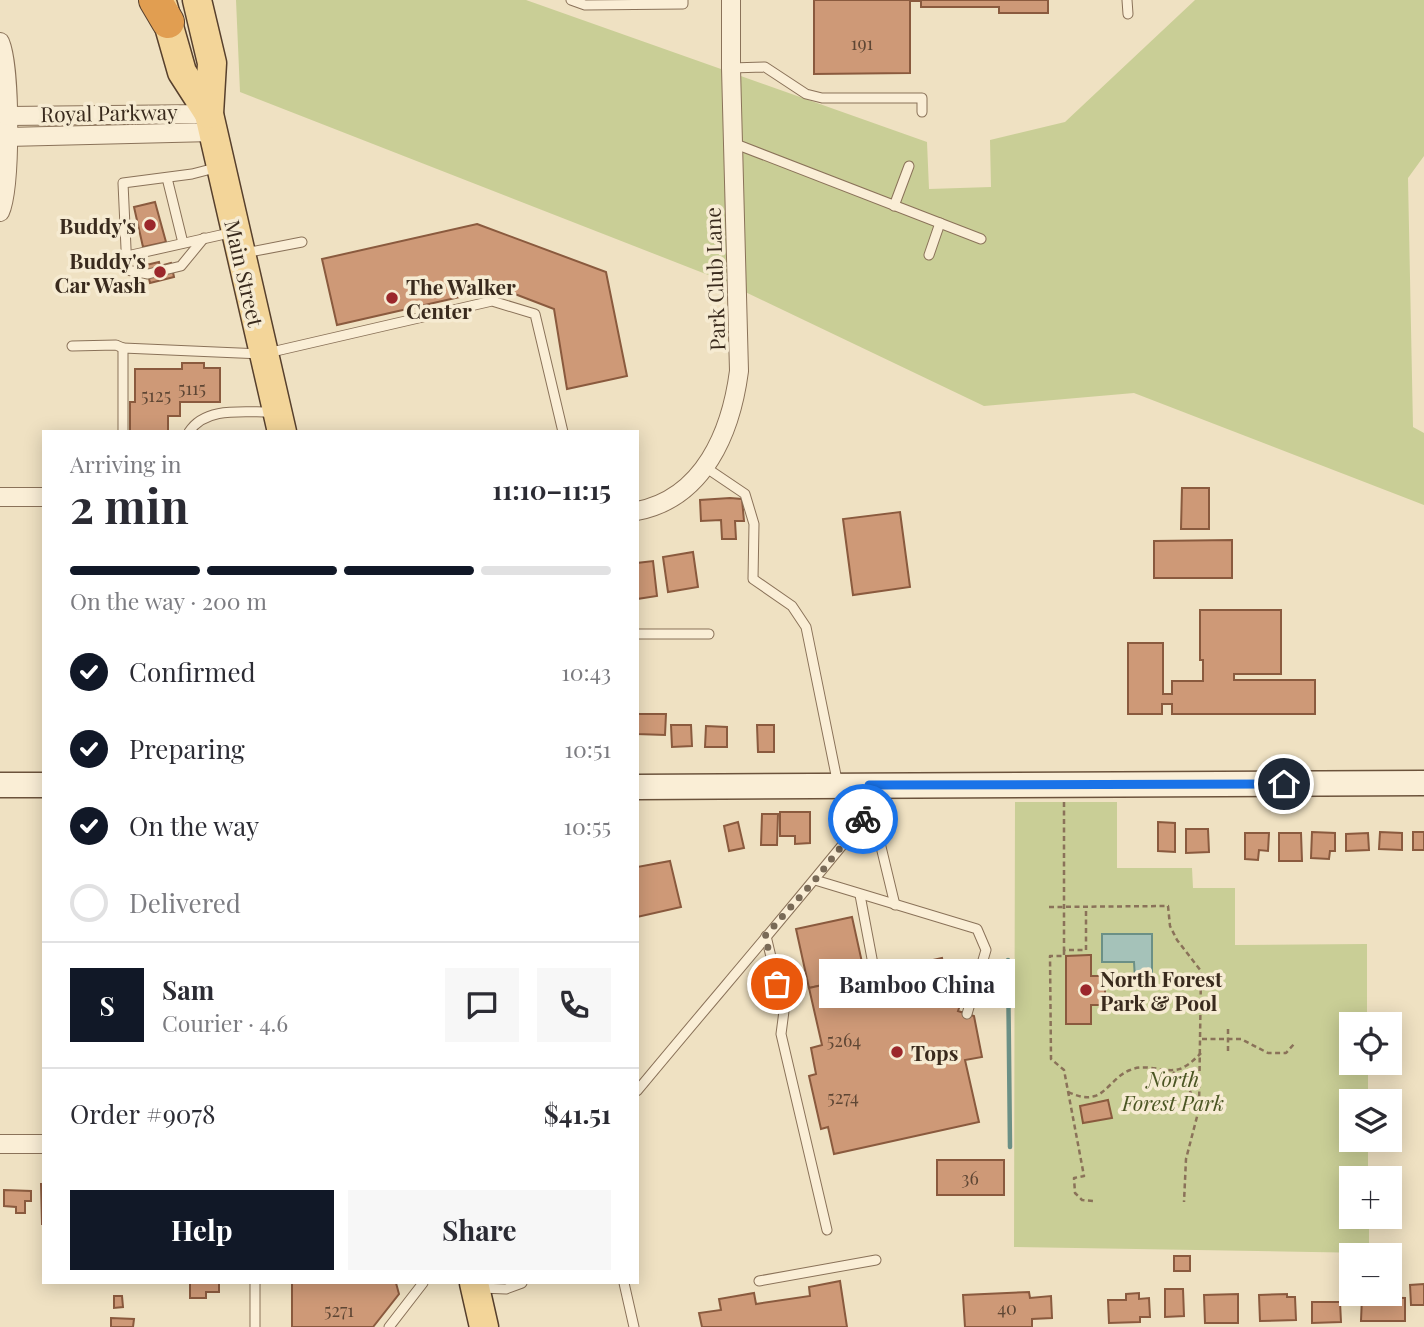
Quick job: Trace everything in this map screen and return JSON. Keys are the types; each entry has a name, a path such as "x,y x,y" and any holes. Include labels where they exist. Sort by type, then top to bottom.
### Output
{"main road":[{"name":"Main Street","path":"197,0 212,63 211,123 279,422"},
{"name":"Main Street","path":"162,7 182,72 211,123"},
{"path":"477,1284 484,1327"}],"street":[{"name":"Park Club Lane","path":"639,510 674,497 691,484 705,467 727,427 735,400 739,371 731,68 732,0"},
{"path":"0,42 6,61 7,116 5,197 0,212"},
{"name":"Royal Parkway","path":"7,116 211,123"},
{"name":"Royal Parkway","path":"7,137 211,123"},
{"path":"0,497 42,497"},
{"path":"639,787 1424,783"},
{"path":"0,785 42,785"},
{"path":"0,1144 42,1144"}],"lane":[{"path":"571,0 585,5 683,4 683,0"},
{"path":"1127,0 1128,14"},
{"path":"731,68 765,68 806,94 822,97 922,98 922,112"},
{"path":"733,144 981,239"},
{"path":"204,239 181,266 148,274 127,270 123,183 167,178 221,166"},
{"path":"894,205 909,166"},
{"path":"167,178 183,243"},
{"path":"929,255 940,223"},
{"path":"127,256 204,239 238,243 302,242"},
{"path":"72,346 116,345 123,348 263,354 492,302 535,314 563,430"},
{"path":"123,348 123,430"},
{"path":"190,430 209,414 279,422"},
{"path":"705,467 745,494 754,524 753,579 792,606 806,627 838,786"},
{"path":"639,634 709,634"},
{"path":"869,785 870,811 895,905"},
{"path":"639,1089 870,811"},
{"path":"815,880 977,929 986,950 967,1014"},
{"path":"860,895 873,964"},
{"path":"765,936 784,1011 781,1034 827,1230"},
{"path":"759,1281 876,1260"},
{"path":"255,1284 255,1327"},
{"path":"408,1284 412,1295"},
{"path":"389,1327 423,1284"},
{"path":"477,1284 506,1289 519,1284"},
{"path":"624,1284 634,1327"}],"path":[{"path":"1063,800 1064,956 1050,957 1051,1059 1064,1070 1084,1176 1074,1178 1073,1189 1082,1200 1094,1201"},
{"path":"1064,950 1086,950 1086,906"},
{"path":"1049,907 1168,906 1170,926 1177,940 1201,971 1202,1053 1199,1109 1186,1159 1184,1202"},
{"path":"1228,1027 1228,1051"},
{"path":"1202,1039 1245,1040 1268,1053 1286,1053 1294,1044"},
{"path":"1068,1092 1085,1098 1099,1095 1108,1084 1132,1068 1183,1068 1202,1053"},
{"path":"1170,1070 1187,1085 1199,1109"}],"green space":[{"path":"236,0 526,0 927,142 929,189 991,187 990,140 1065,122 1195,0 1424,0 1424,156 1408,178 1413,427 1424,433 1424,505 1134,393 984,406 716,278 240,92"},
{"name":"North Forest Park","path":"1015,802 1117,802 1117,868 1192,868 1193,888 1235,888 1235,945 1367,944 1367,1012 1339,1012 1339,1075 1368,1075 1368,1089 1339,1089 1339,1152 1368,1152 1368,1166 1339,1166 1339,1229 1369,1229 1369,1243 1339,1243 1339,1252 1014,1247"}],"water":[{"path":"1102,934 1152,934 1152,979 1135,979 1134,962 1102,962"}],"building":[{"path":"814,0 1048,0 1048,13 999,13 999,7 921,7 921,1 910,1 910,73 814,74"},
{"name":"Buddy's","path":"155,202 166,242 143,247 134,207"},
{"name":"The Walker Center","path":"477,224 606,272 627,376 567,389 554,309 499,288 337,325 322,259"},
{"name":"Buddy's Car Wash","path":"159,262 160,266 171,263 174,277 150,283 146,265"},
{"path":"182,363 204,363 204,368 220,368 220,402 180,402 180,416 168,416 168,430 130,430 130,402 135,402 135,369 182,369"},
{"path":"1182,488 1209,488 1209,529 1181,529"},
{"path":"742,499 744,521 735,521 736,539 722,539 721,520 701,521 700,500"},
{"path":"900,512 910,587 853,595 843,519"},
{"path":"1232,540 1232,578 1154,578 1154,541"},
{"path":"693,552 698,587 668,592 663,557"},
{"path":"653,561 657,596 639,599 639,563"},
{"path":"1200,610 1281,610 1281,674 1234,674 1234,680 1315,680 1315,714 1172,714 1172,704 1162,704 1162,714 1128,714 1128,643 1163,643 1163,694 1172,694 1172,681 1203,681 1203,660 1200,660"},
{"path":"639,714 666,714 665,735 639,734"},
{"path":"671,725 691,725 692,746 672,747"},
{"path":"757,725 774,725 774,752 758,752"},
{"path":"706,726 727,727 727,747 705,747"},
{"path":"780,812 810,812 810,843 795,844 795,836 780,836"},
{"path":"762,814 778,814 777,845 761,845"},
{"path":"738,822 744,848 729,851 724,826"},
{"path":"1158,822 1175,823 1175,852 1158,851"},
{"path":"1186,829 1208,829 1209,852 1186,853"},
{"path":"1312,832 1335,833 1335,851 1330,851 1329,859 1311,858"},
{"path":"1380,832 1402,833 1402,850 1379,849"},
{"path":"1413,832 1424,832 1424,850 1413,850"},
{"path":"1245,833 1269,833 1268,851 1259,850 1258,860 1245,859"},
{"path":"1279,833 1301,833 1302,861 1279,861"},
{"path":"1368,833 1369,850 1346,851 1346,834"},
{"path":"670,861 681,907 639,917 639,867"},
{"path":"852,917 865,976 809,988 796,929"},
{"name":"North Forest Park & Pool","path":"1091,955 1091,976 1105,976 1105,1005 1091,1005 1091,1024 1066,1024 1066,956"},
{"name":"Tops","path":"942,958 947,981 954,980 955,984 966,988 958,1011 974,1016 982,1057 965,1060 979,1122 834,1154 828,1127 821,1129 809,1076 816,1074 811,1048 822,1045 809,988"},
{"path":"1108,1100 1112,1118 1083,1123 1080,1106"},
{"path":"937,1160 1004,1160 1004,1195 937,1195"},
{"path":"4,1190 31,1191 31,1201 25,1201 25,1213 16,1213 16,1207 4,1206"},
{"path":"1174,1256 1190,1256 1190,1271 1174,1271"},
{"path":"840,1281 847,1327 702,1327 699,1313 721,1310 719,1299 754,1293 756,1304 810,1296 809,1287"},
{"path":"190,1284 219,1284 219,1292 206,1292 206,1298 190,1298"},
{"path":"292,1284 396,1284 399,1294 373,1327 292,1327"},
{"path":"1424,1284 1424,1305 1411,1305 1410,1285"},
{"path":"1165,1289 1183,1289 1184,1316 1165,1317"},
{"path":"1029,1292 1030,1298 1051,1296 1052,1318 1032,1319 1032,1327 965,1327 963,1295"},
{"path":"1139,1293 1139,1299 1149,1298 1150,1317 1140,1317 1140,1322 1109,1323 1108,1300 1126,1300 1126,1294"},
{"path":"1238,1294 1238,1323 1205,1323 1204,1295"},
{"path":"1287,1294 1287,1297 1295,1297 1296,1320 1260,1321 1259,1295"},
{"path":"114,1296 122,1296 123,1307 114,1308"},
{"path":"1402,1298 1405,1298 1405,1321 1361,1321 1362,1306 1402,1306"},
{"path":"1312,1302 1339,1302 1341,1322 1312,1323"},
{"path":"111,1318 134,1319 133,1327 111,1327"}],"waterway":[{"path":"1008,960 1010,1147"}],"way so far":[{"path":"777,984 765,936 815,880 863,819"}],"place":[{"name":"Buddy's","path":"150,225"},
{"name":"Buddy's Car Wash","path":"160,272"},
{"name":"The Walker Center","path":"392,298"},
{"name":"Bamboo China","path":"777,984"},
{"name":"North Forest Park & Pool","path":"1086,990"},
{"name":"Tops","path":"897,1052"}],"route":[{"path":"863,819 870,811 869,785 1284,784"}]}
